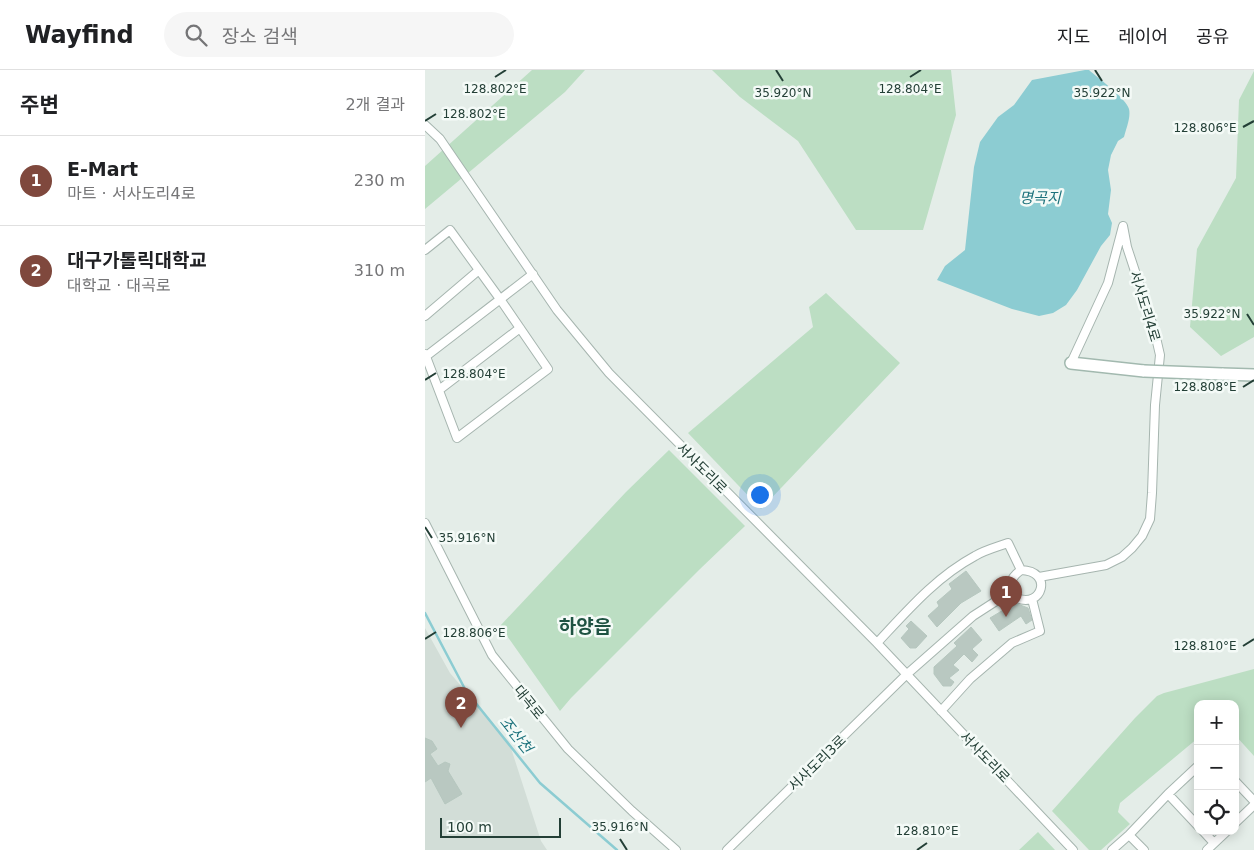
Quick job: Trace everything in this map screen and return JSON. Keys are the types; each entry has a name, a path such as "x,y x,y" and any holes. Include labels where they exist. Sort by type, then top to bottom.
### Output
{"street":[{"name":"서사도리로","path":"425,125 441,139 557,310 609,373 877,643 1073,850"},
{"name":"서사도리4로","path":"1039,577 1106,565 1122,557 1142,536 1150,519 1159,355 1154,328 1127,247 1123,226 1108,283 1071,363"},
{"path":"425,250 450,230 500,299 548,369 457,438 425,356 500,299 533,274"},
{"path":"425,316 479,270"},
{"path":"439,390 519,328"},
{"path":"1071,363 1145,371 1254,375"},
{"name":"대곡로","path":"425,523 492,655 568,749 632,811 676,850"},
{"path":"877,643 940,579 976,555 1008,543 1021,570"},
{"path":"906,675 973,616 1007,594 1011,589 1014,575 1021,570 1032,571 1039,577 1041,582 1039,592 1032,599 1022,600 1017,598 1011,589"},
{"path":"941,711 970,679 1012,643 1041,630 1032,599"},
{"name":"서사도리3로","path":"727,850 906,675"},
{"path":"1112,850 1194,770"},
{"path":"1239,785 1254,802"},
{"path":"1168,794 1194,822"},
{"path":"1239,819 1254,805"},
{"path":"1129,835 1144,850"},
{"path":"1207,835 1214,843"},
{"path":"1207,850 1223,835"}],"shaded area":[{"path":"425,628 450,673 509,742 541,841 547,850 425,850"}],"green space":[{"path":"532,70 585,70 565,92 425,209 425,166"},
{"path":"712,70 951,70 956,115 923,230 856,230 798,141 740,97"},
{"path":"1254,71 1254,337 1221,356 1190,327 1197,249 1236,178 1239,100"},
{"path":"826,293 900,363 761,509 688,433 813,327 809,307"},
{"path":"669,450 745,526 560,711 500,626 626,492"},
{"path":"1254,669 1254,756 1239,739 1239,700 1194,700 1194,741 1120,803 1118,812 1130,824 1101,850 1089,850 1052,811 1135,718 1157,696"},
{"path":"1038,832 1055,850 1019,850"}],"water":[{"name":"명곡지","path":"1089,70 1123,99 1129,109 1129,116 1124,137 1118,141 1111,155 1108,170 1111,190 1108,214 1112,223 1110,235 1101,246 1077,290 1066,305 1053,313 1039,316 1012,309 937,280 945,266 965,250 974,167 980,142 998,117 1014,105 1032,80"}],"building":[{"path":"966,571 981,591 961,603 937,627 928,616 939,606 937,602 952,589 949,584"},
{"path":"1015,603 1028,608 1032,620 1026,624 1021,616 999,631 990,618"},
{"path":"911,621 927,636 916,648 910,648 901,638 909,629 906,626"},
{"path":"971,627 982,640 972,649 978,655 972,662 964,654 953,665 959,670 949,678 954,682 951,686 943,686 934,674 934,667 957,646 954,643"},
{"path":"425,738 432,741 437,749 430,754 438,766 445,762 450,764 448,771 462,794 445,804 431,778 425,782"}],"waterway":[{"name":"조산천","path":"425,613 466,691 540,783 617,850"}],"place":[{"name":"E-Mart","path":"1006,617"},
{"name":"대구가톨릭대학교","path":"461,728"}],"district":[{"name":"하양읍","path":"585,626"}]}
